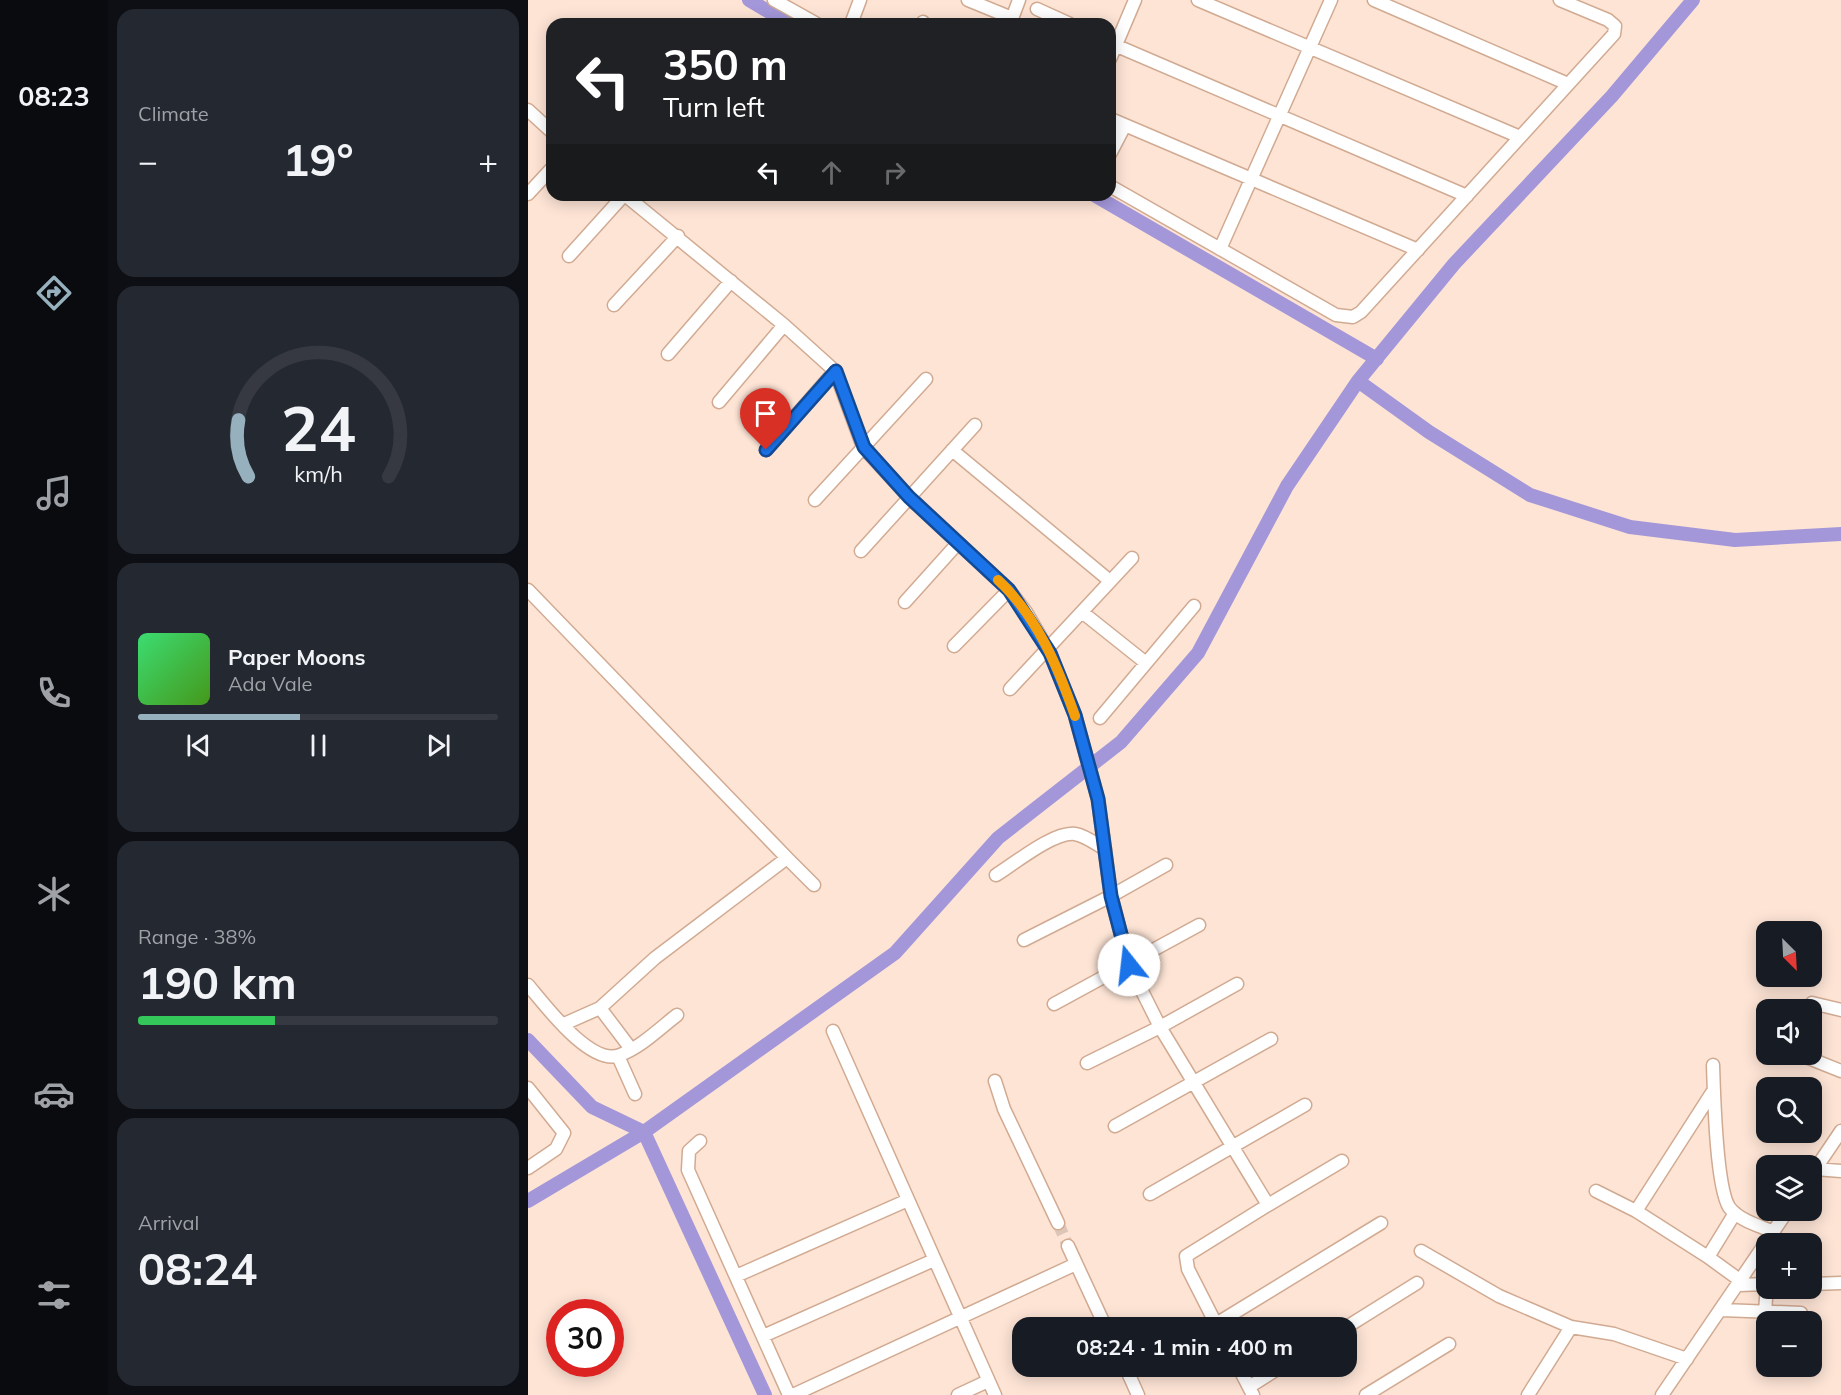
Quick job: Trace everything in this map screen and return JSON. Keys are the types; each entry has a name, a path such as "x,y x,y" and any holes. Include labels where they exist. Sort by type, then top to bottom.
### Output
{"street":[{"path":"774,0 790,4 809,18"},
{"path":"853,18 860,0"},
{"path":"968,0 1005,18"},
{"path":"1012,18 1019,0"},
{"path":"1116,38 1135,0"},
{"path":"1198,0 1520,137"},
{"path":"1220,249 1331,0"},
{"path":"1374,0 1568,84"},
{"path":"1116,189 1344,318 1353,317 1361,312 1614,34 1615,26 1608,20 1560,0"},
{"path":"1037,9 1057,18"},
{"path":"1116,45 1467,196"},
{"path":"528,110 546,126"},
{"path":"1116,121 1418,250"},
{"path":"1116,124 1122,131 1116,142"},
{"path":"528,194 546,174"},
{"path":"569,256 619,201"},
{"path":"633,201 784,325 836,371 864,447 909,497 1009,590 1047,648 1075,715 1098,799 1111,896 1129,965 1160,1027 1268,1205"},
{"path":"614,305 678,237"},
{"path":"668,354 730,281"},
{"path":"719,402 784,325"},
{"path":"766,450 836,371"},
{"path":"815,500 926,379"},
{"path":"861,551 975,425"},
{"path":"952,450 1110,581"},
{"path":"905,602 958,543"},
{"path":"1010,689 1132,558"},
{"path":"528,590 814,885"},
{"path":"954,646 1009,590"},
{"path":"1100,718 1194,606"},
{"path":"1082,612 1146,663"},
{"path":"996,876 1058,837 1072,833 1083,836 1105,849"},
{"path":"564,1024 600,1008 655,958 786,858"},
{"path":"1024,940 1166,865"},
{"path":"1054,1004 1129,965 1199,924"},
{"path":"1087,1063 1160,1027 1237,984"},
{"path":"528,985 564,1024 592,1051 600,1055 618,1056 677,1015"},
{"path":"1822,1005 1841,1010"},
{"path":"600,1008 631,1049"},
{"path":"833,1031 995,1395"},
{"path":"1115,1126 1271,1040"},
{"path":"618,1056 635,1094"},
{"path":"1822,1063 1841,1071"},
{"path":"1713,1065 1713,1091 1724,1193 1729,1207 1735,1213 1774,1232"},
{"path":"995,1081 1004,1109 1058,1223"},
{"path":"528,1088 564,1133 556,1149 528,1168"},
{"path":"1636,1211 1713,1091"},
{"path":"1150,1194 1305,1105"},
{"path":"1822,1160 1841,1131"},
{"path":"700,1141 689,1151 688,1170 791,1395 961,1320 1076,1264"},
{"path":"1212,1317 1188,1269 1186,1257 1342,1161"},
{"path":"1822,1172 1841,1171"},
{"path":"1596,1191 1636,1211 1708,1257 1740,1283 1756,1284"},
{"path":"736,1276 908,1200"},
{"path":"1708,1257 1735,1213"},
{"path":"1662,1395 1781,1221"},
{"path":"1231,1317 1381,1223"},
{"path":"1068,1246 1101,1317"},
{"path":"1421,1251 1499,1296 1571,1327 1614,1334 1687,1359"},
{"path":"763,1336 934,1260"},
{"path":"1357,1320 1417,1283"},
{"path":"1822,1284 1841,1283"},
{"path":"1722,1310 1756,1312"},
{"path":"1528,1395 1571,1327"},
{"path":"1366,1395 1449,1344"},
{"path":"1130,1377 1138,1395"},
{"path":"1244,1377 1251,1391 1268,1377"},
{"path":"958,1395 988,1381"}],"waterway":[{"path":"749,0 780,18"},
{"path":"528,1201 644,1132 895,953 998,838 1121,742 1198,653 1287,486 1358,381 1454,264 1612,96 1693,0"},
{"path":"1104,201 1377,359"},
{"path":"1358,381 1429,432 1530,495 1630,527 1735,540 1841,534"},
{"path":"528,1040 592,1107 644,1132 765,1395"}],"tunnel":[{"path":"1058,1223 1068,1246"}],"slow traffic":[{"path":"998,580 1026,612 1050,653 1075,716"}],"route":[{"path":"766,450 836,371 864,447 909,497 1009,590 1026,612 1050,653 1075,715 1098,799 1111,896 1129,965"}]}
